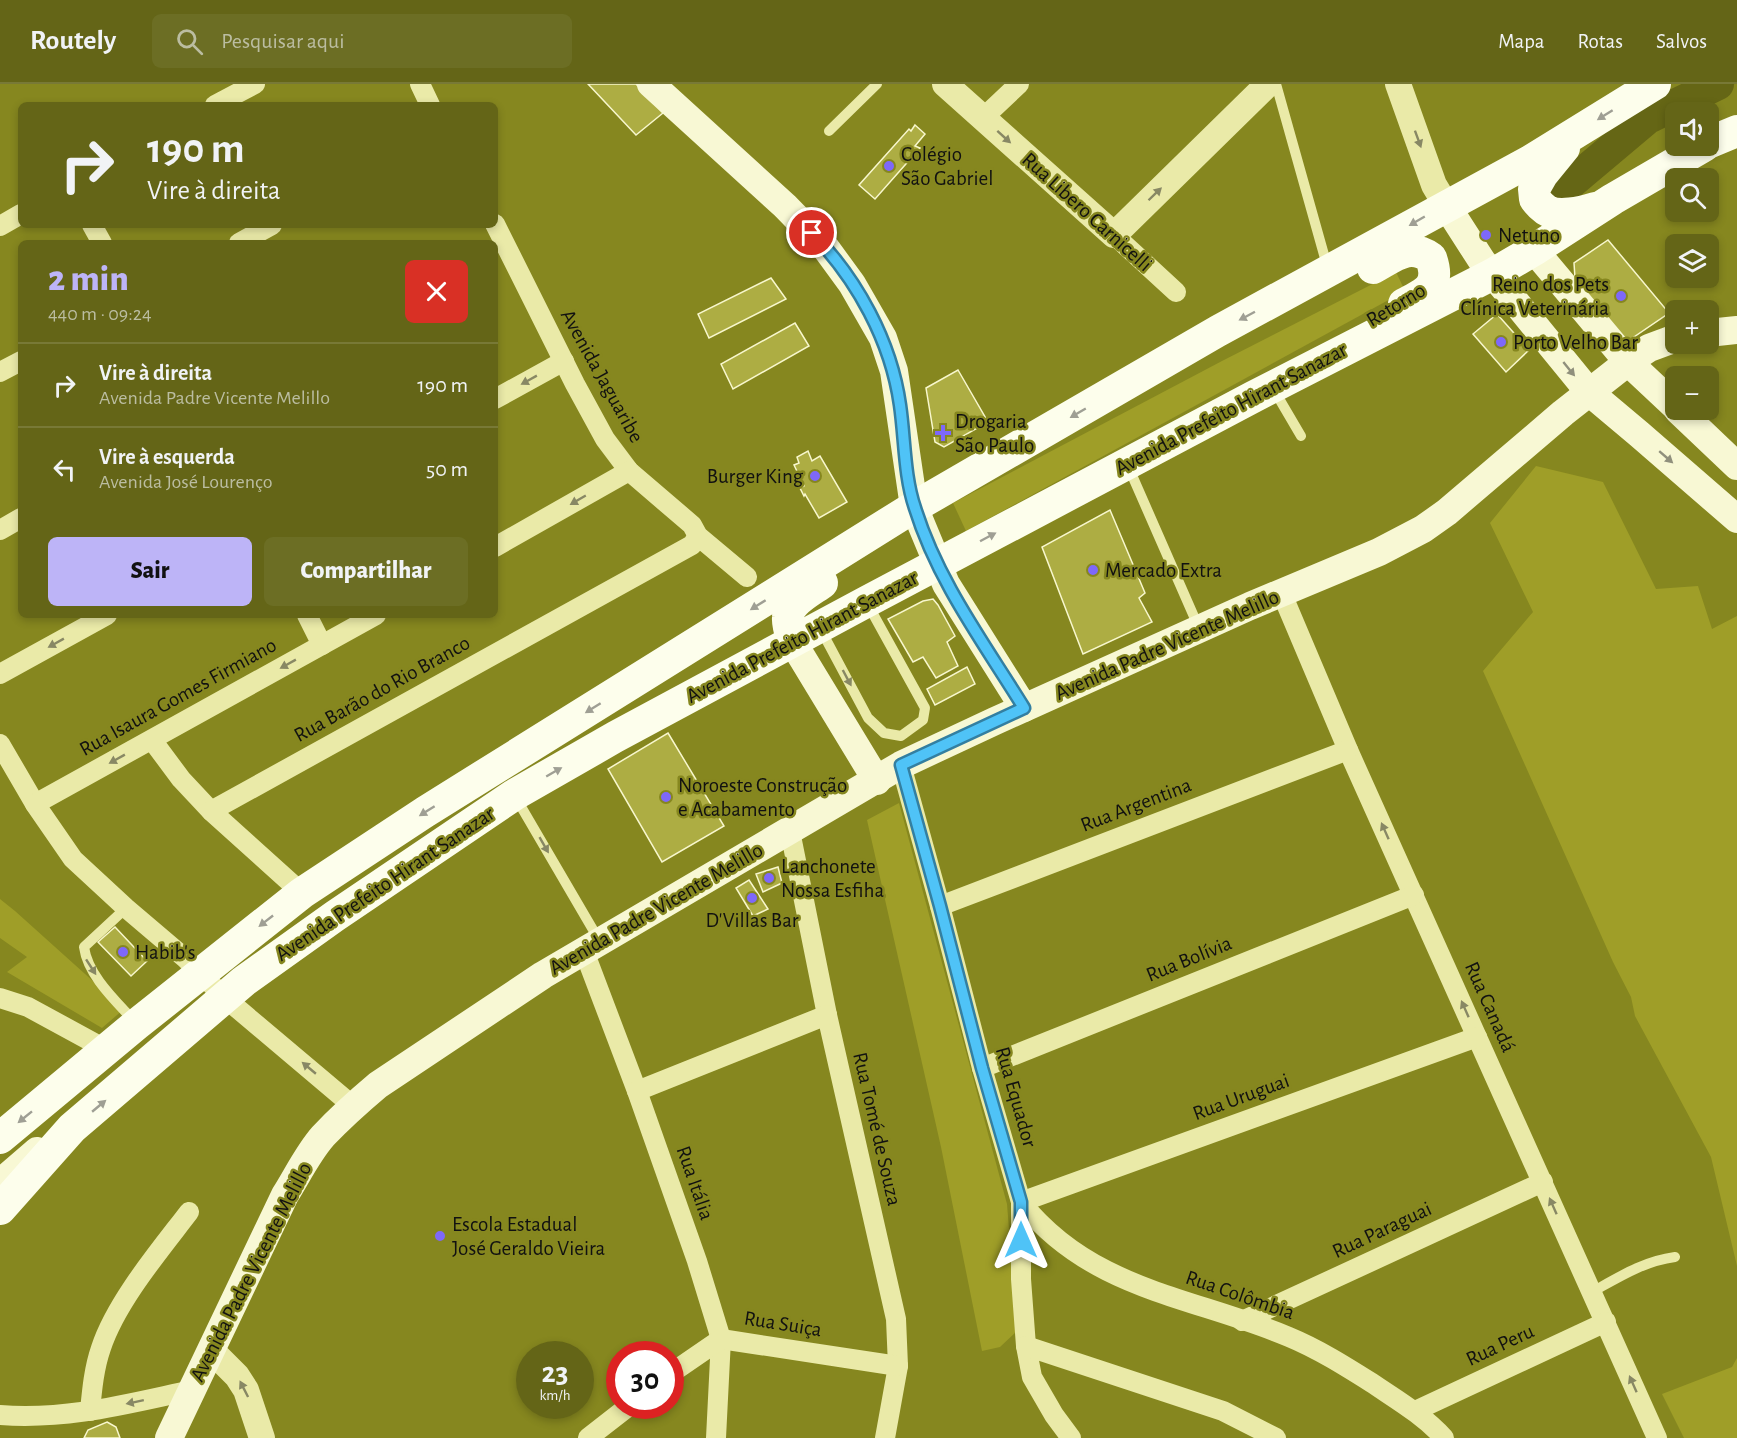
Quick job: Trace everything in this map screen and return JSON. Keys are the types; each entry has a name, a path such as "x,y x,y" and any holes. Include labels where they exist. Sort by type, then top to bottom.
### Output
{"main road":[{"path":"651,84 785,206 825,247 852,284 883,338 894,371 914,507 937,565 946,584 1024,708"},
{"name":"Avenida Prefeito Hirant Sanazar","path":"0,1138 137,1024 302,893 424,812 914,507 1218,331 1328,272 1452,214 1530,161 1655,84"},
{"path":"1719,138 1737,131"},
{"path":"1578,132 1542,175 1534,189 1535,199 1547,211 1569,213 1592,209 1613,199"},
{"name":"Avenida Prefeito Hirant Sanazar","path":"0,1209 72,1128 244,981 335,916 514,795 615,736 1282,382 1488,267 1534,250 1613,199 1687,156"},
{"path":"1452,214 1488,267 1589,392 1737,519"},
{"name":"Retorno","path":"1278,299 1309,300 1410,249 1418,250 1431,258 1436,274 1432,284 1420,296 1313,351 1282,382"},
{"path":"1534,250 1628,362 1665,397"},
{"path":"1719,332 1737,330"},
{"name":"Avenida Padre Vicente Melillo","path":"169,1438 280,1205 302,1166 322,1138 353,1106 378,1085 543,975 901,765 1199,628 1379,552 1423,529 1447,513 1589,392 1649,348 1665,342"},
{"path":"1639,434 1636,417 1641,407 1647,400 1665,403"},
{"path":"1689,420 1737,466"},
{"path":"865,538 852,559 806,594 791,610 788,617 792,641 877,780"},
{"path":"0,1183 51,1139 72,1128"}],"street":[{"path":"221,102 255,84"},
{"path":"420,84 429,102"},
{"name":"Rua Libero Carnicelli","path":"945,84 1176,292"},
{"path":"982,118 1019,84"},
{"path":"1114,235 1268,84"},
{"path":"1398,84 1434,184 1452,214"},
{"path":"0,226 18,216"},
{"path":"244,240 266,228"},
{"name":"Avenida Jaguaribe","path":"496,228 500,247 605,439 629,471 692,525 698,536 747,577"},
{"path":"498,397 564,361"},
{"path":"0,372 18,363"},
{"path":"498,546 629,471"},
{"path":"0,530 18,520"},
{"name":"Rua Barão do Rio Branco","path":"211,811 692,545 698,536"},
{"name":"Rua Canadá","path":"1282,594 1348,750 1657,1438"},
{"path":"0,674 102,618"},
{"path":"308,618 322,645"},
{"name":"Rua Isaura Gomes Firmiano","path":"35,804 371,618"},
{"path":"152,740 181,779 211,811 302,893"},
{"path":"0,744 35,804 73,859 225,998 353,1106"},
{"name":"Rua Argentina","path":"940,906 1348,750"},
{"name":"Rua Equador","path":"901,765 982,1068 1021,1202 1021,1279 1026,1346 1032,1377 1071,1438"},
{"name":"Rua Tomé de Souza","path":"790,831 827,1015 896,1318 898,1366 885,1438"},
{"name":"Rua Bolívia","path":"982,1068 1414,895"},
{"name":"Rua Itália","path":"592,947 637,1091 697,1261 721,1339 716,1438"},
{"path":"0,998 28,1007 107,1050"},
{"path":"637,1091 827,1015"},
{"name":"Rua Uruguai","path":"1021,1202 1477,1037"},
{"name":"Rua Paraguai","path":"1242,1321 1543,1182"},
{"name":"Rua Colômbia","path":"1021,1202 1037,1221 1088,1261 1126,1281 1289,1337 1331,1359 1415,1411 1444,1438"},
{"path":"90,1411 101,1347 115,1317 147,1267 189,1212"},
{"name":"Rua Peru","path":"1415,1411 1606,1322"},
{"name":"Rua Suiça","path":"684,1364 721,1339 898,1366"},
{"path":"1026,1346 1223,1411 1276,1438"},
{"path":"211,1350 237,1376 246,1390 262,1438"},
{"path":"0,1415 33,1417 90,1411 192,1390"},
{"path":"588,1438 612,1419"}],"lane":[{"path":"830,130 877,84"},
{"path":"1276,84 1328,272"},
{"path":"1282,382 1301,436"},
{"path":"1127,463 1199,628"},
{"path":"819,627 868,718 884,734 901,736 923,720 925,708 866,602"},
{"path":"514,795 592,947"},
{"path":"126,908 84,947 85,960 94,974 137,1024"},
{"path":"1592,1292 1644,1264 1675,1257"}],"shaded area":[{"path":"1396,272 1405,291 966,531 953,503"},
{"path":"1536,466 1603,482 1656,589 1698,586 1712,629 1737,616 1737,1266 1711,1157 1635,1016 1631,997 1613,962 1483,671 1533,612 1490,523"},
{"path":"899,803 1007,1204 1017,1331 1000,1347 982,1351 941,1147 867,820"},
{"path":"0,899 124,1009 102,1028 7,972 27,957 0,938"},
{"path":"1737,1358 1737,1438 1684,1438 1662,1394 1732,1367"}],"building":[{"path":"588,84 636,84 663,113 636,135"},
{"name":"Colégio São Gabriel","path":"915,125 925,134 915,146 920,148 875,199 859,185"},
{"name":"Reino dos Pets Clínica Veterinária","path":"1608,240 1665,308 1665,316 1625,343 1575,278 1574,263"},
{"path":"771,278 786,299 709,338 698,314"},
{"name":"Porto Velho Bar","path":"1497,314 1529,350 1506,372 1473,334"},
{"path":"795,323 809,346 733,389 721,364"},
{"path":"958,370 988,422 944,447 935,442 926,388"},
{"name":"Burger King","path":"808,451 812,461 820,456 847,502 819,518 800,488 804,486 794,465 799,463 797,457"},
{"name":"Mercado Extra","path":"1110,510 1145,593 1139,598 1152,622 1083,654 1042,547"},
{"path":"933,599 955,636 947,642 958,666 936,678 923,657 913,662 888,619 923,601"},
{"path":"967,667 975,684 935,705 927,689"},
{"name":"Noroeste Construção e Acabamento","path":"668,733 724,826 662,862 608,769"},
{"name":"Lanchonete Nossa Esfiha","path":"778,867 782,883 763,892 756,874"},
{"name":"D'Villas Bar","path":"749,880 768,909 753,916 736,888"},
{"name":"Habib's","path":"115,927 147,961 131,976 98,942"},
{"path":"107,1422 116,1427 120,1438 84,1438 88,1430"}],"waterway":[{"path":"1566,187 1648,118 1718,84"}],"place":[{"name":"Colégio São Gabriel","path":"889,166"},
{"name":"Netuno","path":"1486,235"},
{"name":"Reino dos Pets Clínica Veterinária","path":"1621,296"},
{"name":"Porto Velho Bar","path":"1501,342"},
{"name":"Drogaria São Paulo","path":"943,433"},
{"name":"Burger King","path":"815,476"},
{"name":"Mercado Extra","path":"1093,570"},
{"name":"Noroeste Construção e Acabamento","path":"666,797"},
{"name":"Lanchonete Nossa Esfiha","path":"769,878"},
{"name":"D'Villas Bar","path":"752,898"},
{"name":"Habib's","path":"123,952"},
{"name":"Escola Estadual José Geraldo Vieira","path":"440,1236"}],"route":[{"path":"812,233 852,284 883,338 894,371 900,402 908,477 914,507 946,584 1024,708 901,765 982,1068 1021,1202 1021,1240"}]}
